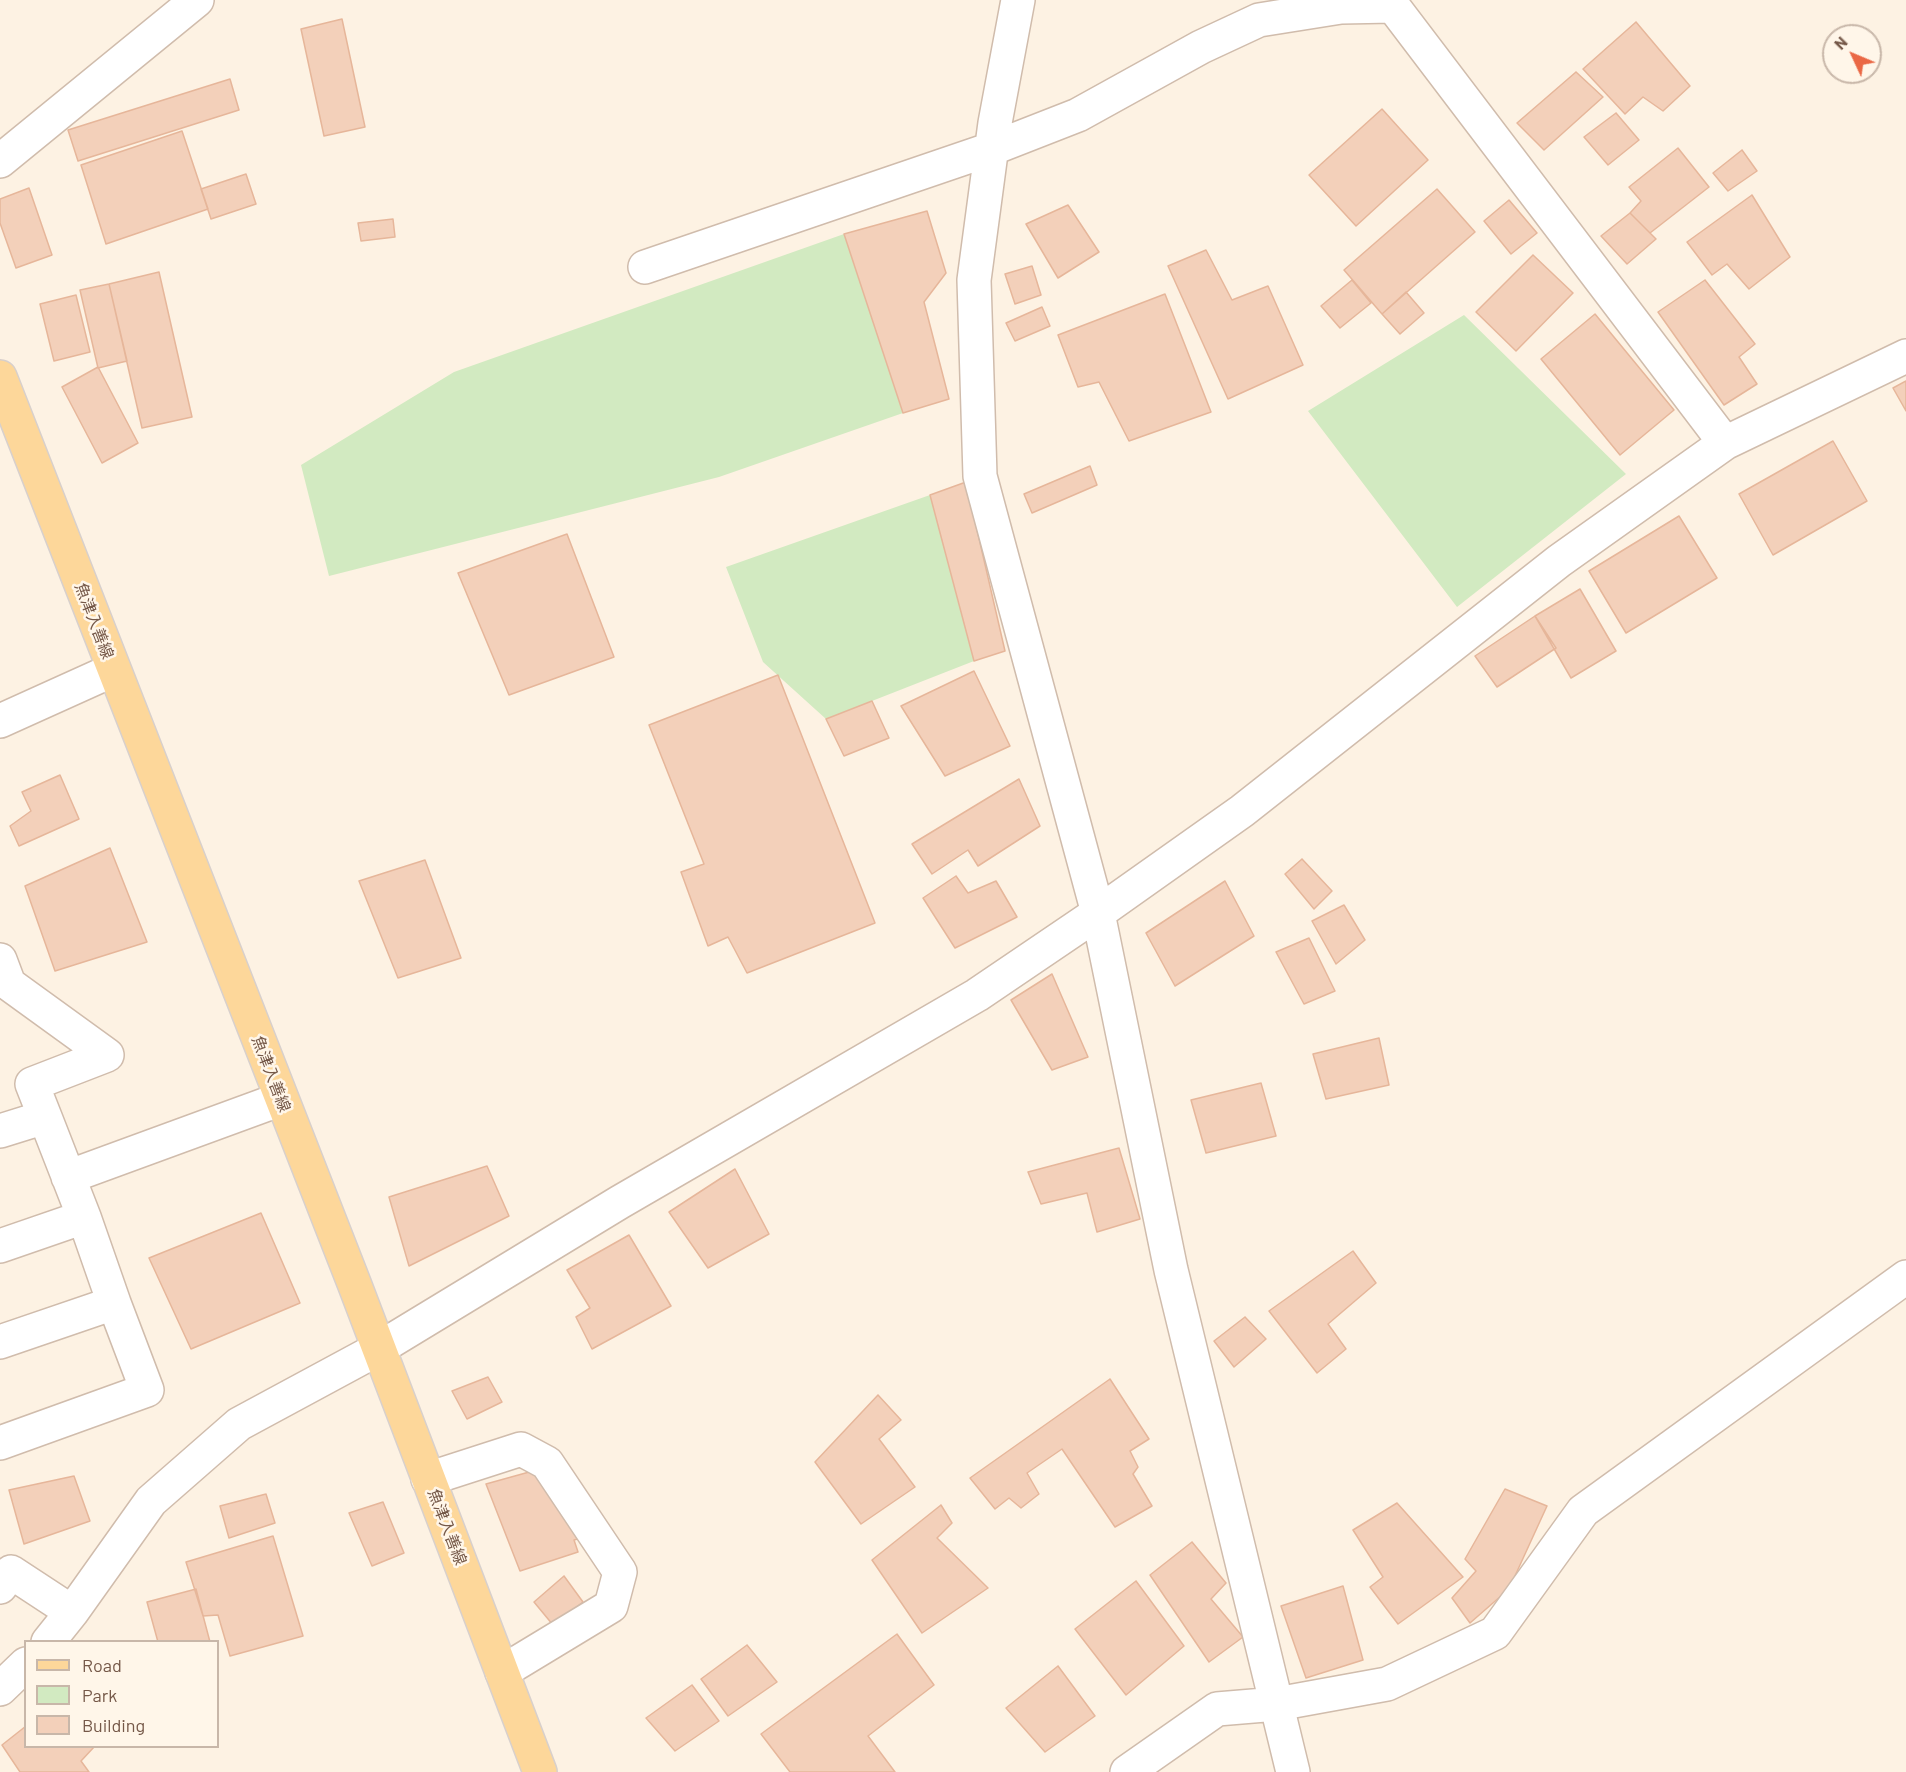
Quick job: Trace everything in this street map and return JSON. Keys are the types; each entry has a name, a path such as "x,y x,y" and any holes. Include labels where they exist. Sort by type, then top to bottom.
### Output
{"main road":[{"name":"魚津入善線","path":"0,377 540,1772"}],"street":[{"path":"0,161 197,0"},
{"path":"1018,0 991,149 974,280 980,476 1098,913 1171,1270 1293,1772"},
{"path":"645,267 991,149 1078,116 1201,47 1259,20 1336,4 1398,3 1725,443"},
{"path":"49,1640 72,1612 152,1501 239,1425 378,1349 620,1202 977,996 1242,811 1559,561 1725,443 1906,356"},
{"path":"0,721 113,670"},
{"path":"0,960 9,984 107,1055 32,1084 84,1217 147,1390 0,1443"},
{"path":"68,1177 281,1099"},
{"path":"0,1131 45,1117"},
{"path":"0,1246 84,1217"},
{"path":"1127,1772 1217,1709 1277,1704 1387,1684 1495,1633 1583,1511 1906,1276"},
{"path":"0,1342 114,1303"},
{"path":"428,1479 521,1449 547,1463 620,1572 610,1606 502,1672"},
{"path":"4,1576 72,1612"},
{"path":"0,1689 24,1666"}],"green space":[{"path":"844,234 903,413 719,477 329,576 301,465 454,372"},
{"path":"1464,315 1626,474 1457,607 1308,411"},
{"path":"930,495 974,661 826,719 763,662 726,567"}],"building":[{"path":"342,19 365,127 324,136 301,29"},
{"path":"1636,22 1690,86 1663,111 1643,97 1625,114 1583,69"},
{"path":"1576,72 1603,97 1544,150 1517,123"},
{"path":"230,79 239,110 78,161 68,130"},
{"path":"1382,109 1428,160 1356,226 1309,175"},
{"path":"1616,113 1639,140 1608,165 1584,137"},
{"path":"182,131 208,209 106,244 81,165"},
{"path":"1678,148 1709,187 1650,233 1630,213 1641,201 1629,187"},
{"path":"1742,150 1757,171 1728,191 1713,173"},
{"path":"246,174 256,204 211,219 201,189"},
{"path":"29,188 52,255 16,268 0,223 0,199"},
{"path":"1437,189 1475,232 1382,314 1344,270"},
{"path":"1752,195 1790,257 1749,289 1727,264 1712,275 1687,242"},
{"path":"1509,200 1537,233 1511,254 1484,221"},
{"path":"1068,205 1099,252 1058,278 1026,224"},
{"path":"927,211 946,273 924,302 949,399 903,413 844,234"},
{"path":"1630,213 1656,239 1627,264 1601,236"},
{"path":"393,219 395,237 361,241 358,223"},
{"path":"1206,250 1232,300 1268,286 1303,365 1228,399 1168,266"},
{"path":"1533,255 1573,293 1516,351 1476,312"},
{"path":"1032,266 1041,295 1015,304 1005,274"},
{"path":"159,272 192,417 142,428 109,284"},
{"path":"1352,280 1371,303 1340,328 1321,306"},
{"path":"1705,280 1755,344 1739,357 1757,384 1724,405 1658,312"},
{"path":"109,284 127,361 98,368 80,290"},
{"path":"1406,292 1424,313 1400,334 1382,314"},
{"path":"1165,294 1211,412 1129,441 1099,382 1078,387 1058,335"},
{"path":"76,295 90,352 54,361 40,304"},
{"path":"1042,307 1050,326 1015,341 1006,323"},
{"path":"1595,314 1674,410 1620,455 1541,359"},
{"path":"98,367 138,443 102,463 62,387"},
{"path":"1906,381 1906,411 1893,388"},
{"path":"1833,441 1867,501 1773,555 1739,494"},
{"path":"1090,466 1097,485 1032,513 1024,494"},
{"path":"966,482 1005,651 974,661 930,495"},
{"path":"1679,516 1717,578 1626,633 1589,571"},
{"path":"567,534 614,657 509,695 458,573"},
{"path":"1580,589 1616,651 1571,678 1535,616"},
{"path":"1535,616 1556,648 1497,687 1475,656"},
{"path":"974,671 1010,746 945,776 901,706"},
{"path":"778,675 875,923 747,973 728,937 708,946 681,872 704,864 649,725"},
{"path":"872,701 889,738 844,756 826,719"},
{"path":"60,775 79,819 19,846 10,826 31,811 22,792"},
{"path":"1019,779 1040,826 978,866 968,850 932,874 912,844"},
{"path":"110,848 147,942 55,971 25,886"},
{"path":"1302,859 1332,891 1314,909 1285,874"},
{"path":"425,860 461,958 398,978 359,881"},
{"path":"956,876 968,893 996,881 1017,917 955,948 923,898"},
{"path":"1225,881 1254,936 1175,986 1146,933"},
{"path":"1344,905 1365,940 1336,964 1312,921"},
{"path":"1309,938 1335,991 1304,1004 1276,952"},
{"path":"1052,974 1088,1057 1052,1070 1011,1000"},
{"path":"1379,1038 1389,1085 1326,1099 1313,1054"},
{"path":"1261,1083 1276,1136 1206,1153 1191,1100"},
{"path":"1119,1148 1140,1219 1097,1232 1087,1193 1041,1204 1028,1172"},
{"path":"487,1166 509,1216 409,1266 389,1197"},
{"path":"735,1169 769,1234 708,1268 669,1212"},
{"path":"261,1213 300,1303 191,1349 149,1258"},
{"path":"629,1235 671,1306 592,1349 576,1317 590,1308 567,1270"},
{"path":"1353,1251 1376,1283 1328,1324 1346,1349 1317,1373 1269,1311"},
{"path":"1245,1317 1266,1339 1234,1367 1214,1341"},
{"path":"488,1377 502,1402 467,1419 452,1391"},
{"path":"1110,1379 1149,1439 1130,1451 1138,1467 1133,1474 1152,1506 1115,1527 1062,1449 1027,1473 1039,1494 1021,1508 1009,1498 995,1509 970,1478"},
{"path":"878,1395 901,1420 879,1439 915,1487 861,1524 815,1462"},
{"path":"540,1469 581,1538 574,1540 578,1552 520,1571 486,1484"},
{"path":"74,1476 90,1521 24,1544 9,1490"},
{"path":"1505,1489 1547,1506 1509,1589 1470,1623 1452,1598 1476,1571 1465,1559"},
{"path":"266,1494 275,1523 229,1538 220,1506"},
{"path":"383,1502 404,1553 372,1566 349,1513"},
{"path":"1397,1503 1463,1577 1398,1624 1370,1587 1383,1577 1353,1530"},
{"path":"941,1505 952,1523 937,1538 988,1588 922,1633 872,1560"},
{"path":"273,1536 303,1636 230,1656 218,1615 203,1616 186,1562"},
{"path":"1192,1542 1226,1583 1211,1599 1243,1637 1209,1662 1150,1575"},
{"path":"564,1576 583,1602 553,1625 534,1602"},
{"path":"1136,1581 1184,1646 1126,1695 1075,1629"},
{"path":"1343,1586 1363,1660 1306,1678 1281,1606"},
{"path":"196,1589 209,1640 157,1640 147,1602"},
{"path":"897,1634 934,1685 868,1736 895,1772 790,1772 761,1734"},
{"path":"747,1645 777,1682 728,1716 701,1679"},
{"path":"1058,1666 1095,1716 1045,1752 1006,1708"},
{"path":"692,1685 719,1721 675,1751 646,1718"},
{"path":"24,1728 24,1748 93,1748 81,1761 89,1772 20,1772 2,1745"}]}
